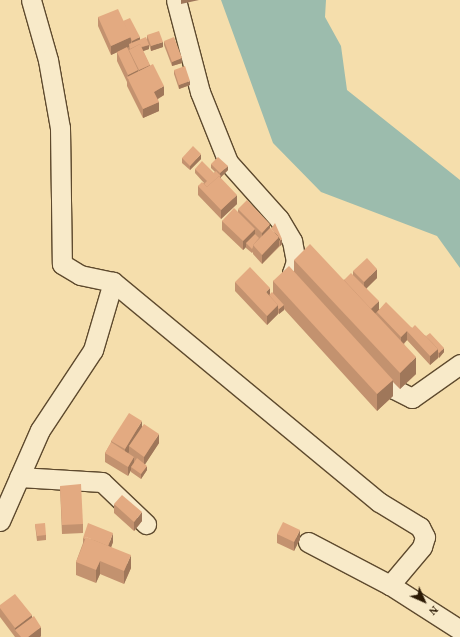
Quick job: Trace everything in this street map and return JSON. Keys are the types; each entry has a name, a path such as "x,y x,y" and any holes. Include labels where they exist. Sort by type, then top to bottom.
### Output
{"street":[{"path":"31,0 48,60 60,128 62,264 80,275 113,282 379,502 420,527 425,536 422,547 390,585"},
{"path":"176,0 200,92 228,162 282,225 292,241 296,261 292,274 296,283 317,305"},
{"path":"0,521 40,430 93,350 113,282"},
{"path":"363,356 394,389 412,398 460,364"},
{"path":"19,477 102,482 146,524"},
{"path":"308,542 390,585 460,630"}],"shaded area":[{"path":"221,0 326,0 325,17 341,46 347,90 460,180 460,268 437,236 321,192 273,143"}],"building":[{"path":"118,9 131,37 111,46 98,17"},
{"path":"130,18 140,37 132,41 123,21"},
{"path":"159,31 163,42 151,46 147,35"},
{"path":"146,37 149,45 141,47 140,44 130,49 129,44"},
{"path":"174,37 182,58 172,62 164,41"},
{"path":"140,44 150,65 139,70 129,50"},
{"path":"127,47 138,70 128,75 117,52"},
{"path":"153,64 164,86 154,92 159,102 143,109 127,77"},
{"path":"185,66 190,81 179,85 174,70"},
{"path":"193,146 201,154 190,166 182,158"},
{"path":"218,157 228,166 220,173 211,164"},
{"path":"202,161 214,173 216,171 221,176 219,176 207,187 204,184 207,181 195,169"},
{"path":"219,176 237,195 221,210 198,186 202,182 207,187"},
{"path":"247,200 270,224 262,233 238,209"},
{"path":"234,208 255,229 243,241 222,221"},
{"path":"275,223 282,239 280,241 279,237 271,229"},
{"path":"270,228 279,237 262,255 253,245"},
{"path":"255,234 259,238 253,245 252,249 246,243"},
{"path":"310,244 416,357 400,373 294,260"},
{"path":"367,258 377,269 364,282 353,271"},
{"path":"289,266 393,380 377,394 273,281"},
{"path":"250,267 270,288 266,292 278,305 267,316 235,282"},
{"path":"351,273 379,301 371,309 344,280"},
{"path":"272,292 284,305 279,309 278,305 269,295"},
{"path":"386,302 412,328 415,325 438,349 430,356 407,331 401,337 377,312"},
{"path":"430,333 444,348 439,353 438,349 426,336"},
{"path":"129,413 142,421 125,449 111,441"},
{"path":"144,424 159,434 144,457 129,446"},
{"path":"111,442 134,457 128,467 105,453"},
{"path":"137,458 147,466 141,474 131,467"},
{"path":"81,484 83,524 62,525 60,486"},
{"path":"122,495 142,512 134,522 114,504"},
{"path":"283,522 300,530 294,542 277,534"},
{"path":"45,523 46,535 37,536 35,524"},
{"path":"88,523 113,533 108,546 86,537 85,539 83,538"},
{"path":"86,537 131,555 124,571 100,561 96,570 76,562"},
{"path":"15,594 32,615 15,628 0,608 0,605"},
{"path":"34,616 41,627 28,637 21,637 15,630"}]}
